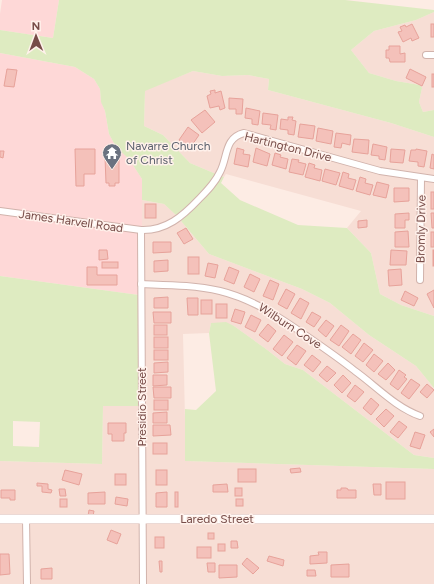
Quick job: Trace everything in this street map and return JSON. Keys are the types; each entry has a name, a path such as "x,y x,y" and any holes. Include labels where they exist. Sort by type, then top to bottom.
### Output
{"street":[{"path":"426,55 434,55"},
{"name":"Hartington Drive","path":"141,230 152,230 167,225 188,212 207,191 219,174 231,140 236,135 244,133 380,171 434,180"},
{"name":"Bromly Drive","path":"420,280 421,178"},
{"name":"James Harvell Road","path":"0,211 141,230"},
{"name":"Presidio Street","path":"141,230 143,584"},
{"name":"Wilburn Cove","path":"141,284 203,287 233,295 257,305 269,311 344,362 407,411 420,416"},
{"name":"Laredo Street","path":"0,519 434,519"},
{"path":"26,519 27,584"}],"shaded area":[{"path":"2,0 59,0 53,38 0,30"},
{"path":"434,12 434,52 424,52 424,58 434,59 434,110 423,112 419,102 422,88 420,85 396,81 369,73 351,50 374,31 416,20"},
{"path":"0,53 75,67 94,79 100,89 101,101 105,111 109,134 116,147 129,159 142,179 142,227 0,208"},
{"path":"193,71 222,76 248,75 269,79 268,90 391,123 434,137 434,176 380,168 245,130 236,132 229,138 216,174 190,163 163,135 144,126 145,90"},
{"path":"244,136 379,174 418,180 418,283 423,283 424,181 434,183 434,316 401,305 380,294 371,253 347,228 361,211 226,174 224,177 221,176 233,142 237,138"},
{"path":"142,200 164,204 177,216 159,225 142,227"},
{"path":"0,214 139,233 139,295 0,276"},
{"path":"181,221 209,254 302,289 330,303 369,335 416,366 434,388 434,458 414,455 303,370 285,364 234,326 211,323 209,333 183,334 186,461 434,469 434,516 145,516 144,288 203,290 232,298 256,308 267,313 343,365 405,414 421,420 423,413 408,408 345,359 270,308 258,302 234,292 203,284 144,281 144,234 160,231"},
{"path":"103,405 139,406 139,516 0,517 0,461 102,464"},
{"path":"139,522 140,584 30,584 29,523"},
{"path":"145,522 434,522 434,584 146,584"},
{"path":"0,523 23,523 24,584 0,584"}],"green space":[{"path":"59,0 345,0 434,10 434,12 416,20 374,31 351,50 369,73 396,81 420,85 422,88 419,102 423,112 434,110 434,137 391,123 268,90 269,79 248,75 222,76 193,71 145,91 144,126 163,135 190,163 216,174 198,197 177,216 164,204 142,200 142,179 129,159 116,147 109,134 105,111 101,102 100,89 94,79 75,67 0,53 0,30 53,38"},
{"path":"221,176 224,177 221,183 240,200 298,225 347,228 371,253 380,294 401,305 434,316 434,388 416,366 369,335 330,303 302,289 209,254 181,221 209,193"},
{"path":"0,276 139,295 139,406 103,406 102,464 0,461","holes":["13,421 40,422 39,447 13,446"]},
{"path":"226,322 234,326 285,364 303,370 414,455 434,458 434,469 185,461 185,409 196,410 216,391 209,333 211,323"}],"building":[{"path":"412,24 419,38 412,41 411,38 403,42 398,32 402,31 400,27 405,25 406,27"},
{"path":"431,24 434,24 434,37 431,37"},
{"path":"389,46 400,46 400,54 405,53 405,62 390,62 389,58 386,58 386,50 389,50"},
{"path":"7,69 17,70 14,87 4,86"},
{"path":"410,69 426,77 422,86 406,78"},
{"path":"432,74 434,74 434,87 432,87"},
{"path":"215,90 215,93 221,91 225,108 220,110 219,106 210,108 207,96 211,94 210,91"},
{"path":"229,98 243,99 242,114 236,114 236,109 229,109"},
{"path":"246,108 260,111 258,125 252,124 252,119 245,118"},
{"path":"205,110 215,122 202,133 191,120"},
{"path":"263,113 278,115 276,130 270,129 271,125 262,124"},
{"path":"288,117 293,117 292,120 296,121 294,135 288,134 288,130 280,129 281,119 288,120"},
{"path":"300,124 315,126 313,139 298,137"},
{"path":"188,127 199,135 190,148 179,140"},
{"path":"318,128 333,131 331,144 316,141"},
{"path":"336,133 351,135 350,145 342,143 341,148 334,147"},
{"path":"354,139 369,140 368,154 352,152"},
{"path":"373,144 387,147 385,160 379,159 379,156 371,155"},
{"path":"237,148 244,150 243,154 250,155 248,167 234,164"},
{"path":"256,148 270,154 267,166 253,162"},
{"path":"75,149 95,149 95,174 84,174 84,186 76,186"},
{"path":"391,149 405,150 403,163 390,162"},
{"path":"416,149 427,151 424,167 418,166 418,162 409,161 411,150"},
{"path":"0,151 4,151 3,158 0,157"},
{"path":"275,153 281,155 280,157 288,159 286,169 272,165"},
{"path":"432,154 434,155 434,169 430,168"},
{"name":"Navarre Church of Christ","path":"105,157 119,157 119,183 115,183 115,186 109,186 109,183 106,183"},
{"path":"292,159 299,160 298,162 306,164 303,175 289,172"},
{"path":"309,163 315,165 314,168 322,170 320,181 305,177"},
{"path":"325,169 340,173 336,185 322,181"},
{"path":"343,172 349,174 348,178 356,180 353,190 339,186"},
{"path":"360,177 366,179 365,183 373,185 370,195 356,191"},
{"path":"377,182 389,185 386,198 373,195"},
{"path":"394,188 409,188 409,201 394,202"},
{"path":"431,192 434,192 434,209 431,209"},
{"path":"145,204 156,204 156,218 145,218"},
{"path":"409,213 409,220 405,220 405,228 395,228 395,214"},
{"path":"431,213 434,213 434,228 432,228"},
{"path":"367,220 367,227 358,228 358,221"},
{"path":"186,228 193,239 184,244 177,233"},
{"path":"408,231 409,247 395,247 395,232"},
{"path":"431,232 434,232 434,247 431,247"},
{"path":"153,242 171,242 171,252 153,253"},
{"path":"99,250 107,250 108,259 99,260"},
{"path":"391,250 407,251 406,265 390,265"},
{"path":"434,250 434,266 433,266"},
{"path":"188,257 199,257 199,274 188,274"},
{"path":"168,260 168,271 154,272 154,261"},
{"path":"102,262 118,262 118,268 102,268"},
{"path":"208,263 218,265 215,278 205,276"},
{"path":"87,267 97,267 97,275 117,275 117,285 87,285"},
{"path":"229,267 239,271 234,284 224,280"},
{"path":"401,269 402,285 389,286 388,270"},
{"path":"250,274 260,279 254,292 244,287"},
{"path":"270,280 279,284 273,300 263,296"},
{"path":"286,289 295,294 287,309 278,304"},
{"path":"434,290 434,308 427,294"},
{"path":"405,291 418,298 414,306 401,300"},
{"path":"168,297 168,308 154,308 154,298"},
{"path":"187,298 198,298 198,315 188,315"},
{"path":"300,298 309,303 301,319 291,313"},
{"path":"201,300 212,300 212,314 201,314"},
{"path":"216,304 227,304 227,318 216,318"},
{"path":"235,309 245,312 241,324 231,321"},
{"path":"153,312 171,312 171,323 154,323"},
{"path":"312,312 321,317 314,327 306,322"},
{"path":"251,315 261,320 255,332 245,327"},
{"path":"326,320 334,326 326,337 318,330"},
{"path":"268,324 276,331 268,342 259,335"},
{"path":"154,325 167,325 167,335 154,335"},
{"path":"341,325 349,331 339,346 330,340"},
{"path":"353,334 361,340 351,354 342,347"},
{"path":"284,335 293,342 282,356 273,349"},
{"path":"154,337 168,337 168,348 154,348"},
{"path":"364,343 373,350 363,362 355,356"},
{"path":"297,345 306,351 296,365 287,358"},
{"path":"154,350 168,350 168,360 154,360"},
{"path":"374,354 383,361 374,372 366,365"},
{"path":"312,355 321,362 313,372 304,365"},
{"path":"168,362 168,372 154,373 154,363"},
{"path":"388,363 395,370 386,380 378,374"},
{"path":"327,366 336,373 327,382 319,375"},
{"path":"399,370 406,375 404,377 407,379 398,390 390,384"},
{"path":"153,375 167,375 167,385 153,386"},
{"path":"343,375 351,383 342,393 334,385"},
{"path":"411,379 420,385 409,399 401,393"},
{"path":"427,384 434,390 427,398 420,392"},
{"path":"355,385 364,392 355,402 347,396"},
{"path":"153,387 171,387 171,398 154,398"},
{"path":"371,398 379,405 371,415 363,408"},
{"path":"154,400 168,400 168,410 154,410"},
{"path":"386,409 394,416 384,427 376,419"},
{"path":"167,412 167,423 153,423 153,413"},
{"path":"399,421 407,427 398,438 390,432"},
{"path":"108,423 126,423 124,441 112,441 112,434 108,434"},
{"path":"153,425 170,425 171,435 153,436"},
{"path":"434,429 434,437 430,432"},
{"path":"415,432 425,435 420,449 410,446"},
{"path":"153,443 167,443 167,454 153,454"},
{"path":"300,468 301,472 291,473 290,469"},
{"path":"238,469 256,469 256,482 238,482"},
{"path":"65,470 82,474 79,485 62,480"},
{"path":"156,470 167,470 167,485 156,485"},
{"path":"115,474 126,474 126,485 115,485"},
{"path":"386,482 405,482 405,499 386,499"},
{"path":"37,483 48,484 48,489 52,490 51,493 42,492 42,486 37,486"},
{"path":"227,484 228,492 213,492 213,485"},
{"path":"373,484 381,484 381,495 374,495"},
{"path":"235,488 242,488 242,496 235,496"},
{"path":"341,488 356,490 356,498 337,498 337,490 341,490"},
{"path":"59,489 65,489 66,496 60,496"},
{"path":"1,490 15,490 15,500 10,500 10,498 1,498"},
{"path":"105,492 105,504 88,504 88,493"},
{"path":"167,492 167,507 156,507 156,493"},
{"path":"175,492 178,492 178,507 175,507"},
{"path":"116,497 128,499 127,506 115,504"},
{"path":"60,499 67,499 67,507 60,507"},
{"path":"236,499 243,499 243,506 236,506"},
{"path":"89,510 94,511 93,516 88,516"},
{"path":"111,530 121,534 117,544 107,540"},
{"path":"208,533 214,533 214,539 208,539"},
{"path":"155,537 164,537 164,548 155,548"},
{"path":"231,541 237,541 238,548 231,548"},
{"path":"218,544 225,544 225,551 218,551"},
{"path":"197,547 211,547 211,558 197,558"},
{"path":"318,552 327,552 327,563 310,564 310,556 319,555"},
{"path":"0,554 9,554 10,574 0,575"},
{"path":"269,556 284,560 283,566 267,561"},
{"path":"247,558 259,568 253,574 242,564"},
{"path":"159,561 162,561 162,572 160,572"},
{"path":"207,563 215,563 215,572 208,572"},
{"path":"349,564 349,577 331,577 331,565"},
{"path":"219,565 237,565 237,577 219,578"},
{"path":"52,568 52,579 41,579 41,569"},
{"path":"307,570 315,570 316,576 307,576"}],"place":[{"name":"Navarre Church of Christ","path":"112,170"}]}
